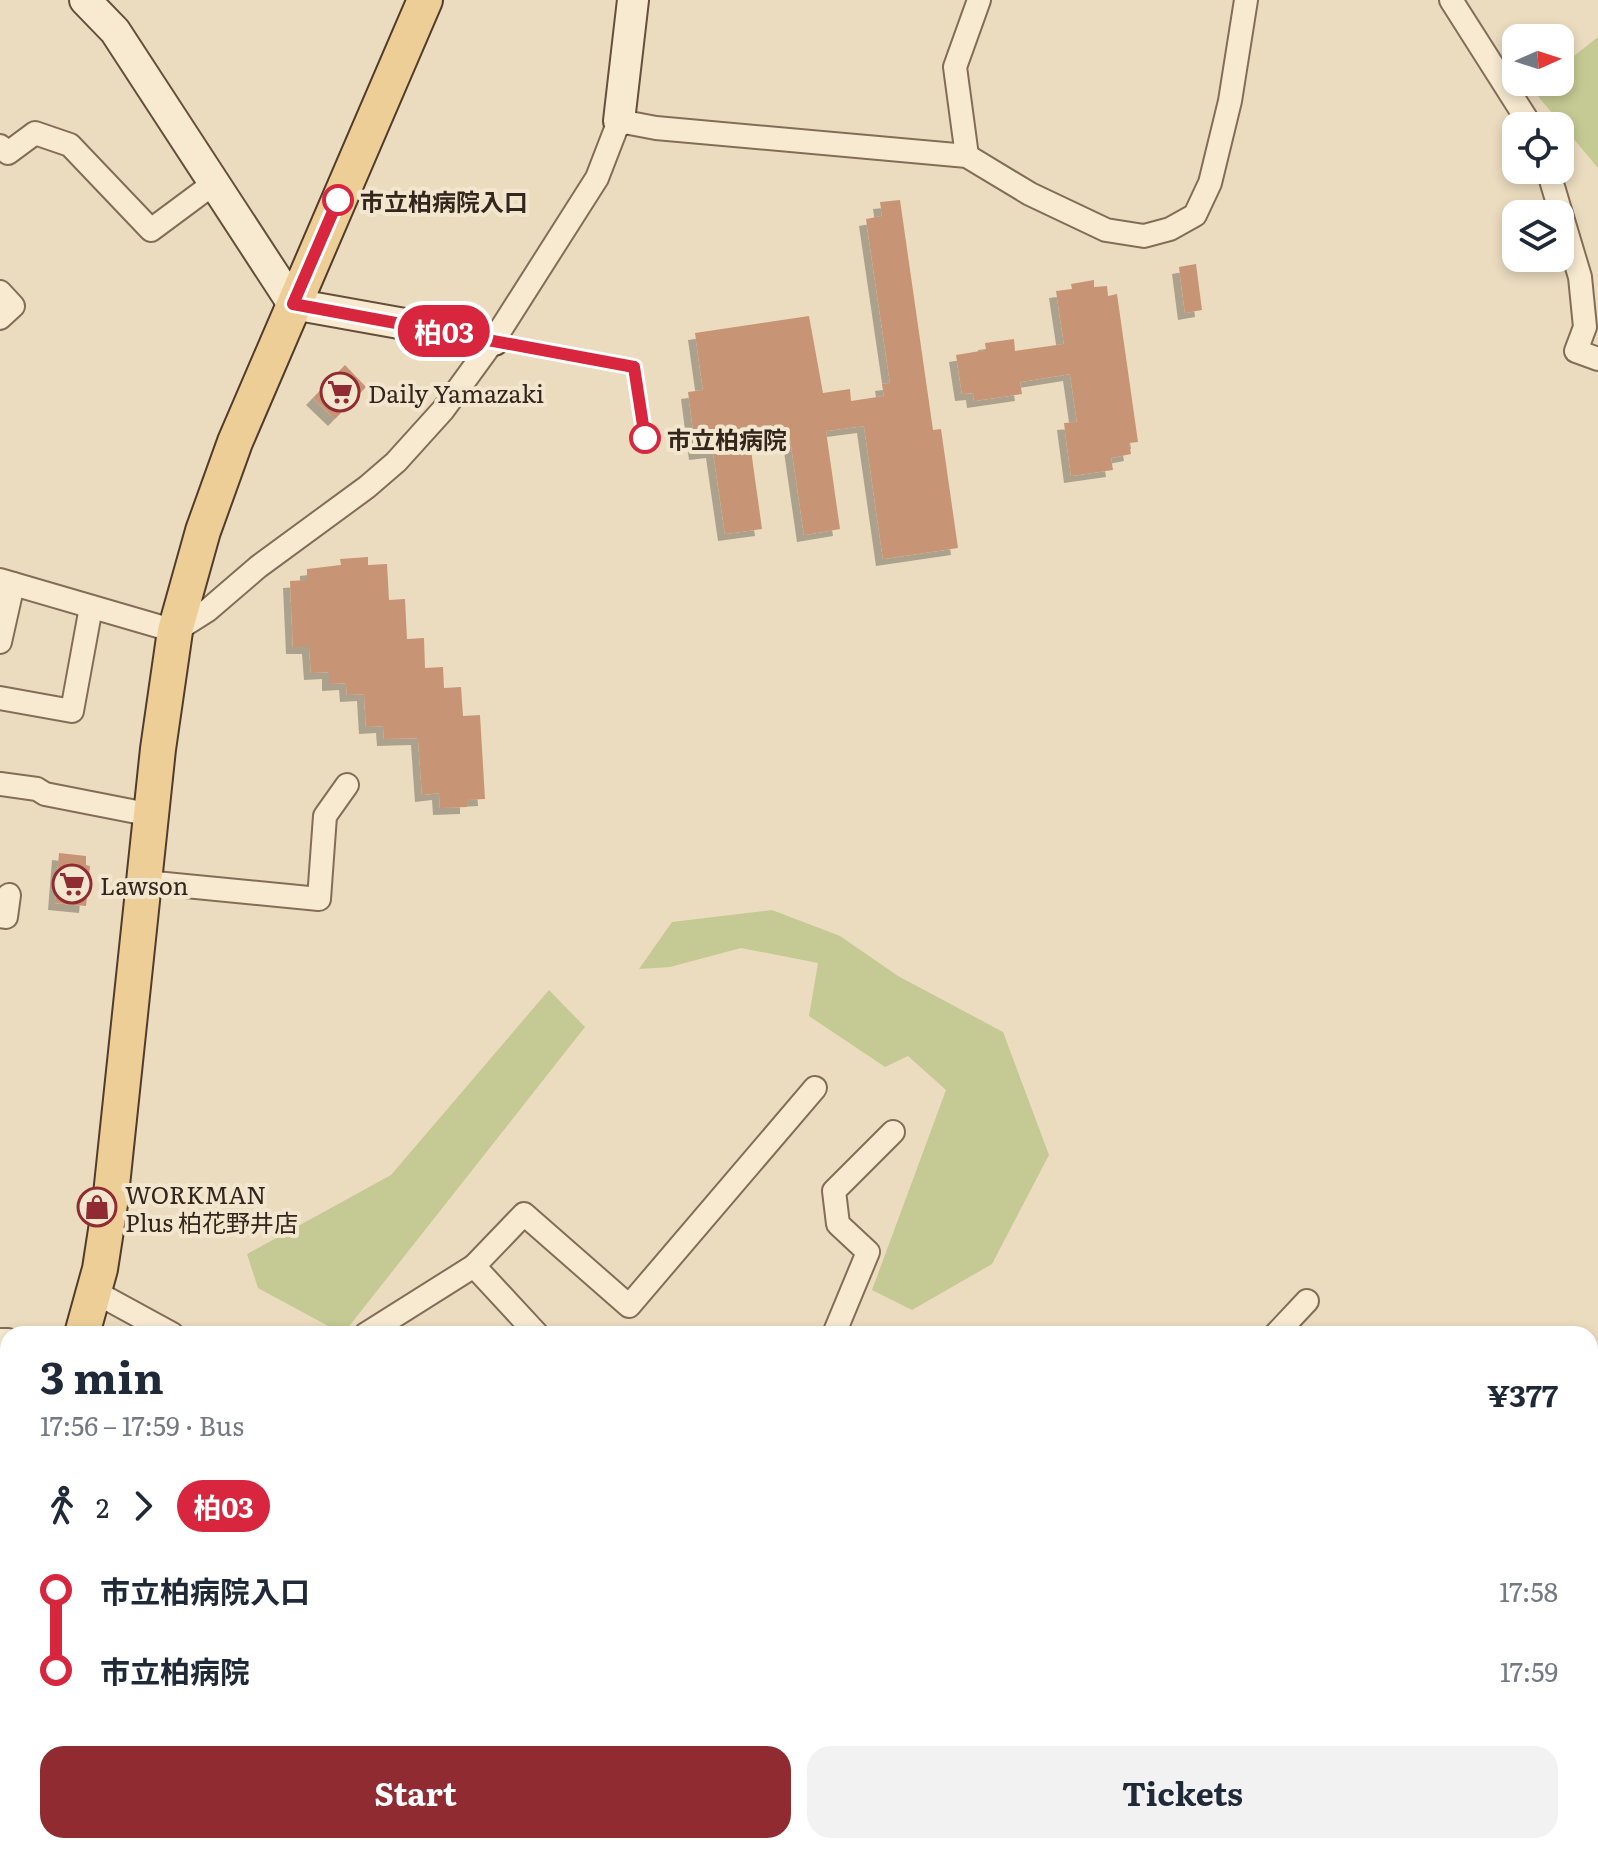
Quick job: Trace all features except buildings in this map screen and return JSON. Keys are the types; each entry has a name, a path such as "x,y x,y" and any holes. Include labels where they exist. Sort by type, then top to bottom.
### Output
{"main road":[{"path":"84,1326 95,1292 110,1204 175,631 217,487 425,0"}],"street":[{"path":"85,0 115,31 293,304 494,340"},
{"path":"0,642 6,582 175,631 208,610 258,567 396,462 443,410 494,340 597,178 619,121 633,0"},
{"path":"967,156 955,67 979,0"},
{"path":"619,121 656,128 967,156 1030,194 1106,230 1144,236 1170,229 1195,215 1210,183 1230,101 1246,0"},
{"path":"1451,0 1522,112"},
{"path":"0,146 8,153 35,133 70,145 151,230 213,184"},
{"path":"1552,184 1580,277 1585,327 1576,351 1598,359"},
{"path":"0,292 13,306 0,318"},
{"path":"0,698 72,711 91,607"},
{"path":"0,784 37,789 45,794 152,815"},
{"path":"145,882 319,899 325,816 347,785"},
{"path":"0,916 6,917 9,895"},
{"path":"379,1326 474,1266 524,1214 629,1306 815,1088"},
{"path":"837,1326 868,1252 838,1224 834,1191 893,1132"},
{"path":"474,1266 530,1326"},
{"path":"95,1292 157,1326"},
{"path":"1284,1326 1307,1301"}],"green space":[{"path":"1598,37 1598,168 1574,139 1574,112 1551,112 1538,96 1574,96 1574,56"},
{"path":"772,910 840,936 898,976 1003,1032 1049,1155 992,1264 912,1310 872,1290 946,1090 908,1056 885,1067 809,1016 818,963 741,948 670,967 639,969 672,922"},
{"path":"549,990 585,1027 349,1326 328,1326 258,1288 247,1254 391,1175"}],"bus line":[{"name":"柏03","path":"338,200 293,304 634,367 645,438"}],"place":[{"name":"市立柏病院入口","path":"338,200"},
{"name":"Daily Yamazaki","path":"340,392"},
{"name":"市立柏病院","path":"645,438"},
{"name":"Lawson","path":"72,884"},
{"name":"WORKMAN Plus 柏花野井店","path":"97,1207"}]}
